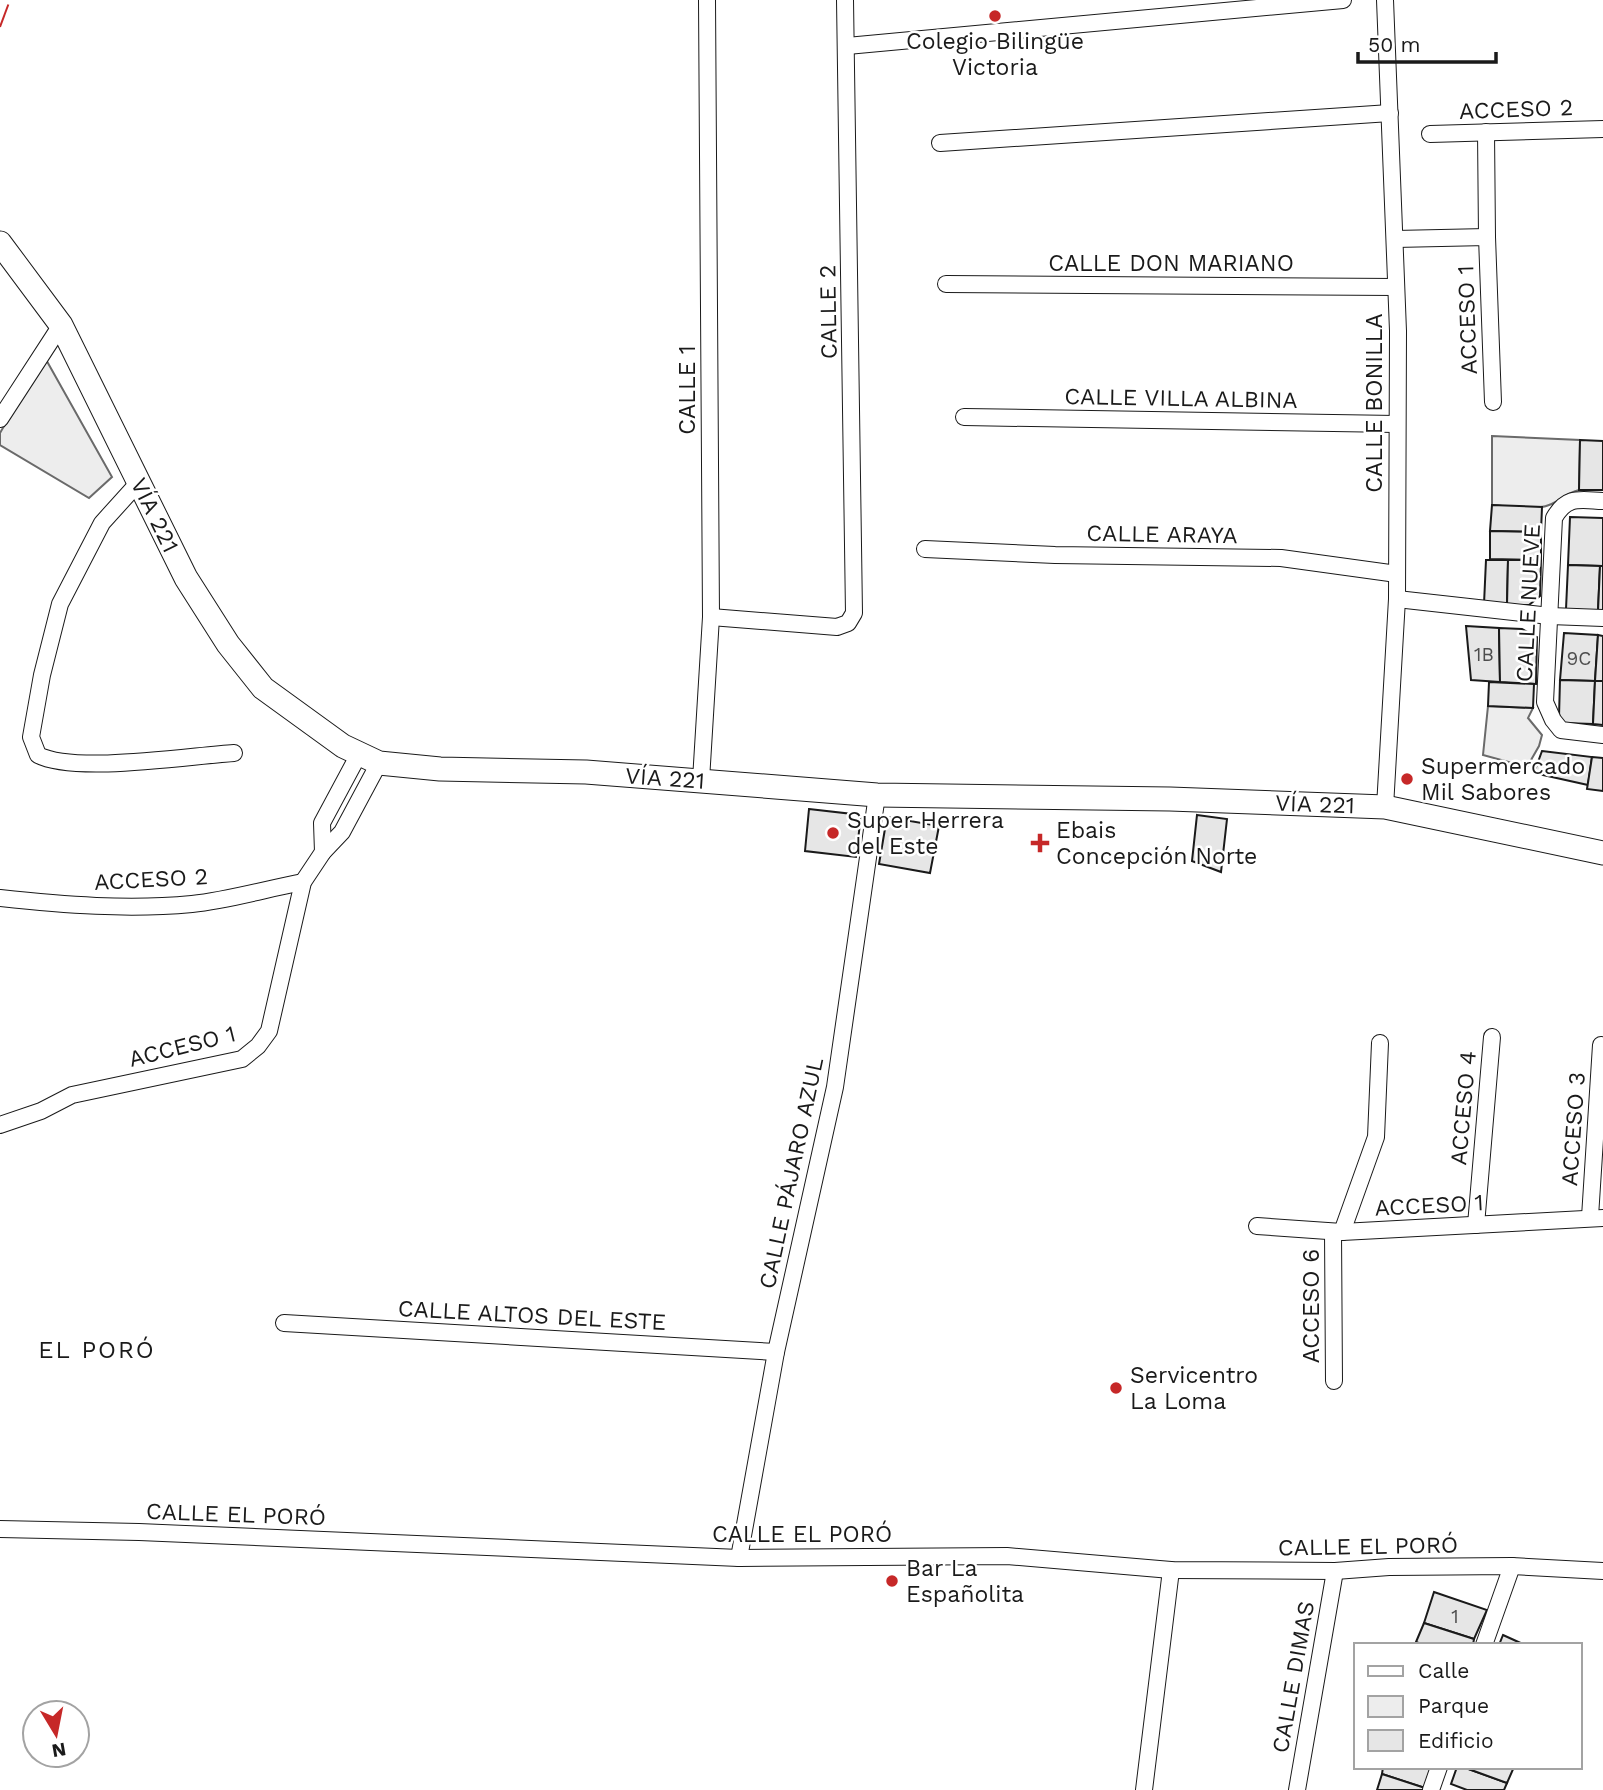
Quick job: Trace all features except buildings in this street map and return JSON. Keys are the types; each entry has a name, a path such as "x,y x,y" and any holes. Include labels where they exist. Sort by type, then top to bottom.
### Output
{"main road":[{"name":"VÍA 221","path":"0,243 61,326 186,578 228,644 263,688 343,746 369,758 440,769 586,772 877,795 1385,807 1603,853"}],"street":[{"name":"CALLE 1","path":"701,780 712,617 707,0"},
{"name":"CALLE 2","path":"712,617 837,627 849,623 854,612 845,0"},
{"path":"847,46 1343,0"},
{"name":"CALLE BONILLA","path":"1385,0 1398,331 1397,599 1385,807"},
{"path":"940,143 1390,113"},
{"name":"ACCESO 2","path":"1430,134 1603,129"},
{"name":"ACCESO 1","path":"1486,132 1493,402"},
{"name":"ACCESO 1","path":"1395,239 1488,237"},
{"name":"CALLE DON MARIANO","path":"946,284 1396,287"},
{"path":"0,419 61,326"},
{"name":"CALLE VILLA ALBINA","path":"964,417 1396,424"},
{"path":"139,482 102,523 60,604 42,675 31,737 34,746 38,755 50,761 112,763 234,754"},
{"name":"CALLE NUEVE","path":"1603,501 1573,499 1560,507 1554,518 1545,702 1561,730 1603,735"},
{"name":"CALLE ARAYA","path":"925,549 1055,555 1281,558 1397,573"},
{"path":"1397,599 1550,616 1603,618"},
{"name":"ACCESO 1","path":"0,1125 41,1111 72,1095 242,1059 258,1046 269,1031 303,882 323,852 342,832 369,758"},
{"name":"CALLE PÁJARO AZUL","path":"739,1558 776,1352 835,1087 877,795"},
{"name":"ACCESO 2","path":"0,898 99,906 164,906 196,903 303,882"},
{"name":"ACCESO 4","path":"1476,1225 1492,1037"},
{"path":"1337,1232 1376,1137 1380,1043"},
{"name":"ACCESO 3","path":"1596,1217 1601,1045"},
{"name":"ACCESO 1","path":"1257,1226 1337,1232 1596,1217"},
{"name":"ACCESO 6","path":"1334,1381 1337,1232"},
{"name":"CALLE ALTOS DEL ESTE","path":"284,1323 776,1352"},
{"name":"CALLE EL PORÓ","path":"0,1529 139,1532 739,1558 1007,1556 1171,1570 1335,1571 1389,1567 1512,1566 1603,1571"},
{"path":"1484,1643 1512,1566"},
{"path":"1144,1790 1171,1570"},
{"name":"CALLE DIMAS","path":"1297,1790 1335,1571"},
{"path":"1431,1790 1438,1769"}],"green space":[{"path":"44,356 112,477 89,498 0,445 0,433"},
{"path":"1492,436 1580,440 1579,490 1543,507 1492,505"},
{"path":"1488,706 1533,708 1528,718 1542,735 1527,767 1483,755"}],"power":[{"path":"0,27 10,0"}],"place":[{"name":"Colegio Bilingüe Victoria","path":"995,16"},
{"name":"Supermercado Mil Sabores","path":"1407,779"},
{"name":"Super Herrera del Este","path":"833,833"},
{"name":"Ebais Concepción Norte","path":"1040,843"},
{"name":"Servicentro La Loma","path":"1116,1388"},
{"name":"Bar La Españolita","path":"892,1581"}],"district":[{"name":"EL PORÓ","path":"97,1350"}]}
